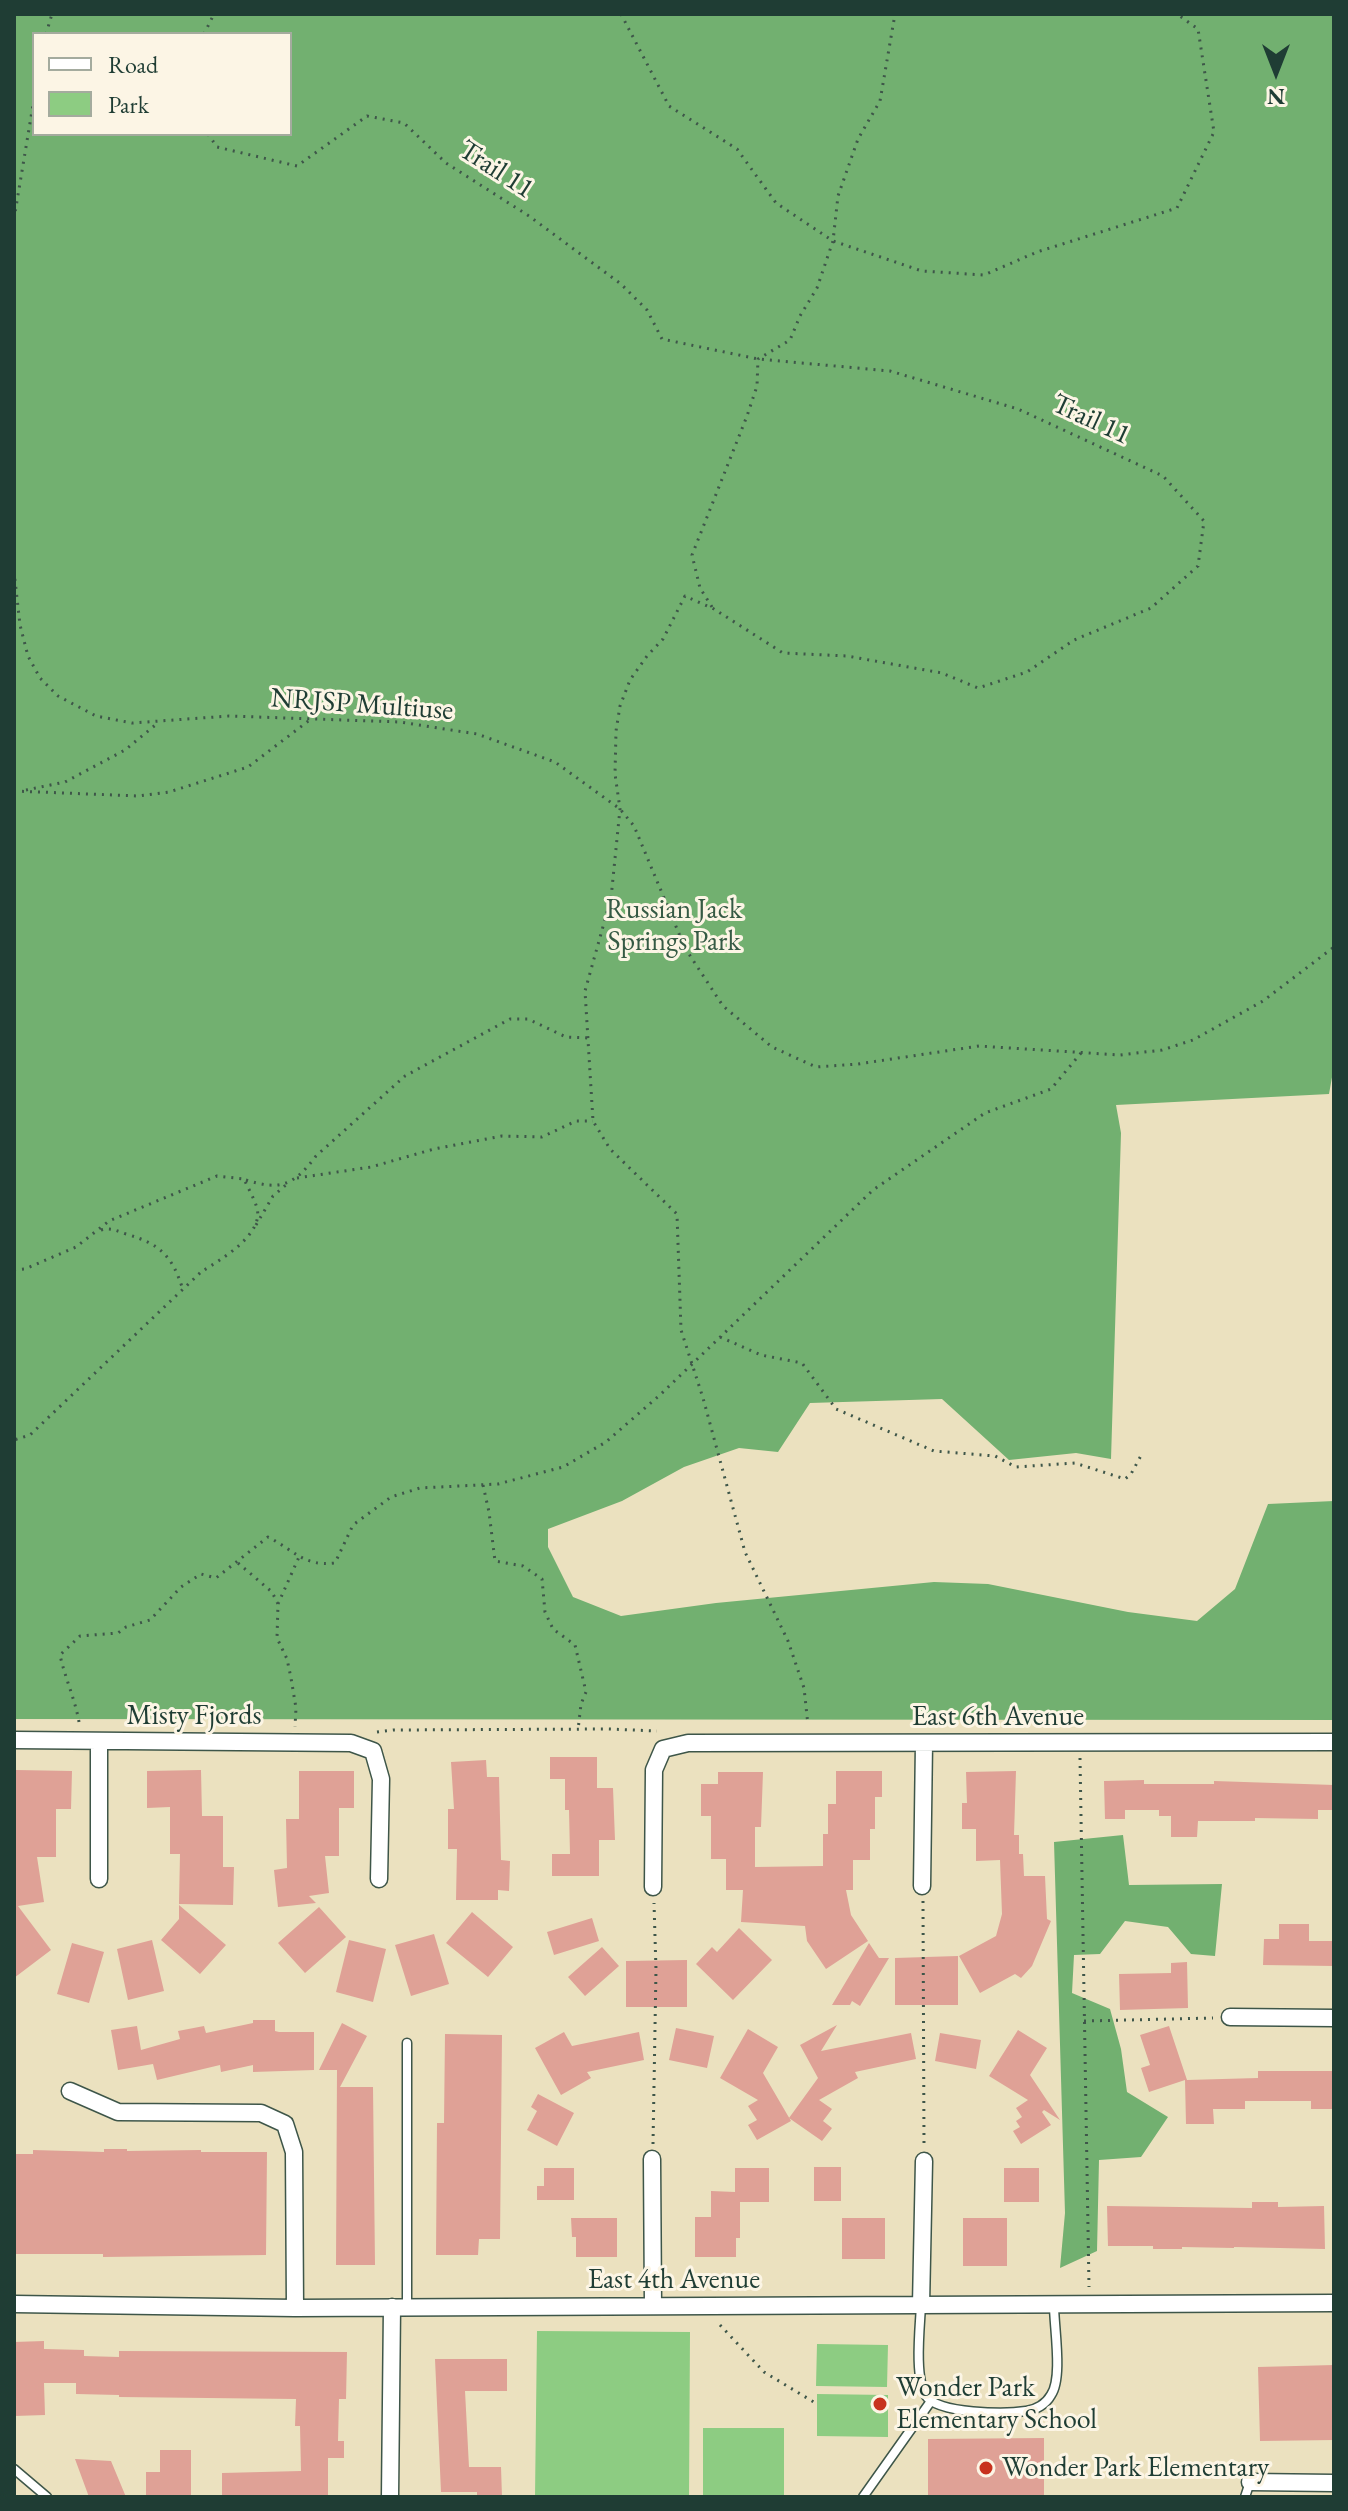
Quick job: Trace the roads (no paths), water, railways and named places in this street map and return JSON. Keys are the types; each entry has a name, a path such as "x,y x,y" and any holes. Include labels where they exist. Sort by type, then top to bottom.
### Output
{"street":[{"name":"Misty Fjords","path":"14,1740 351,1743 373,1751 381,1779 379,1879"},
{"path":"93,1742 99,1879"},
{"name":"East 6th Avenue","path":"653,1887 654,1770 669,1747 688,1743 1334,1742"},
{"path":"922,1886 924,1743"},
{"path":"1230,2017 1334,2018"},
{"path":"70,2091 118,2112 261,2113 285,2124 294,2152 295,2308"},
{"path":"652,2159 653,2306"},
{"path":"921,2305 924,2161"},
{"name":"East 4th Avenue","path":"14,2304 295,2308 1334,2303"},
{"path":"390,2497 400,2307"},
{"path":"1248,2490 1334,2483"}],"lane":[{"path":"400,2307 407,2043"},
{"path":"921,2305 921,2382 927,2397 938,2406 954,2410 1027,2411 1043,2405 1053,2394 1057,2381 1054,2304"},
{"path":"863,2497 931,2401"},
{"path":"14,2469 47,2497"}],"place":[{"name":"Wonder Park Elementary School","path":"880,2404"},
{"name":"Wonder Park Elementary","path":"986,2468"}],"park label":[{"name":"Russian Jack Springs Park","path":"674,926"}]}
